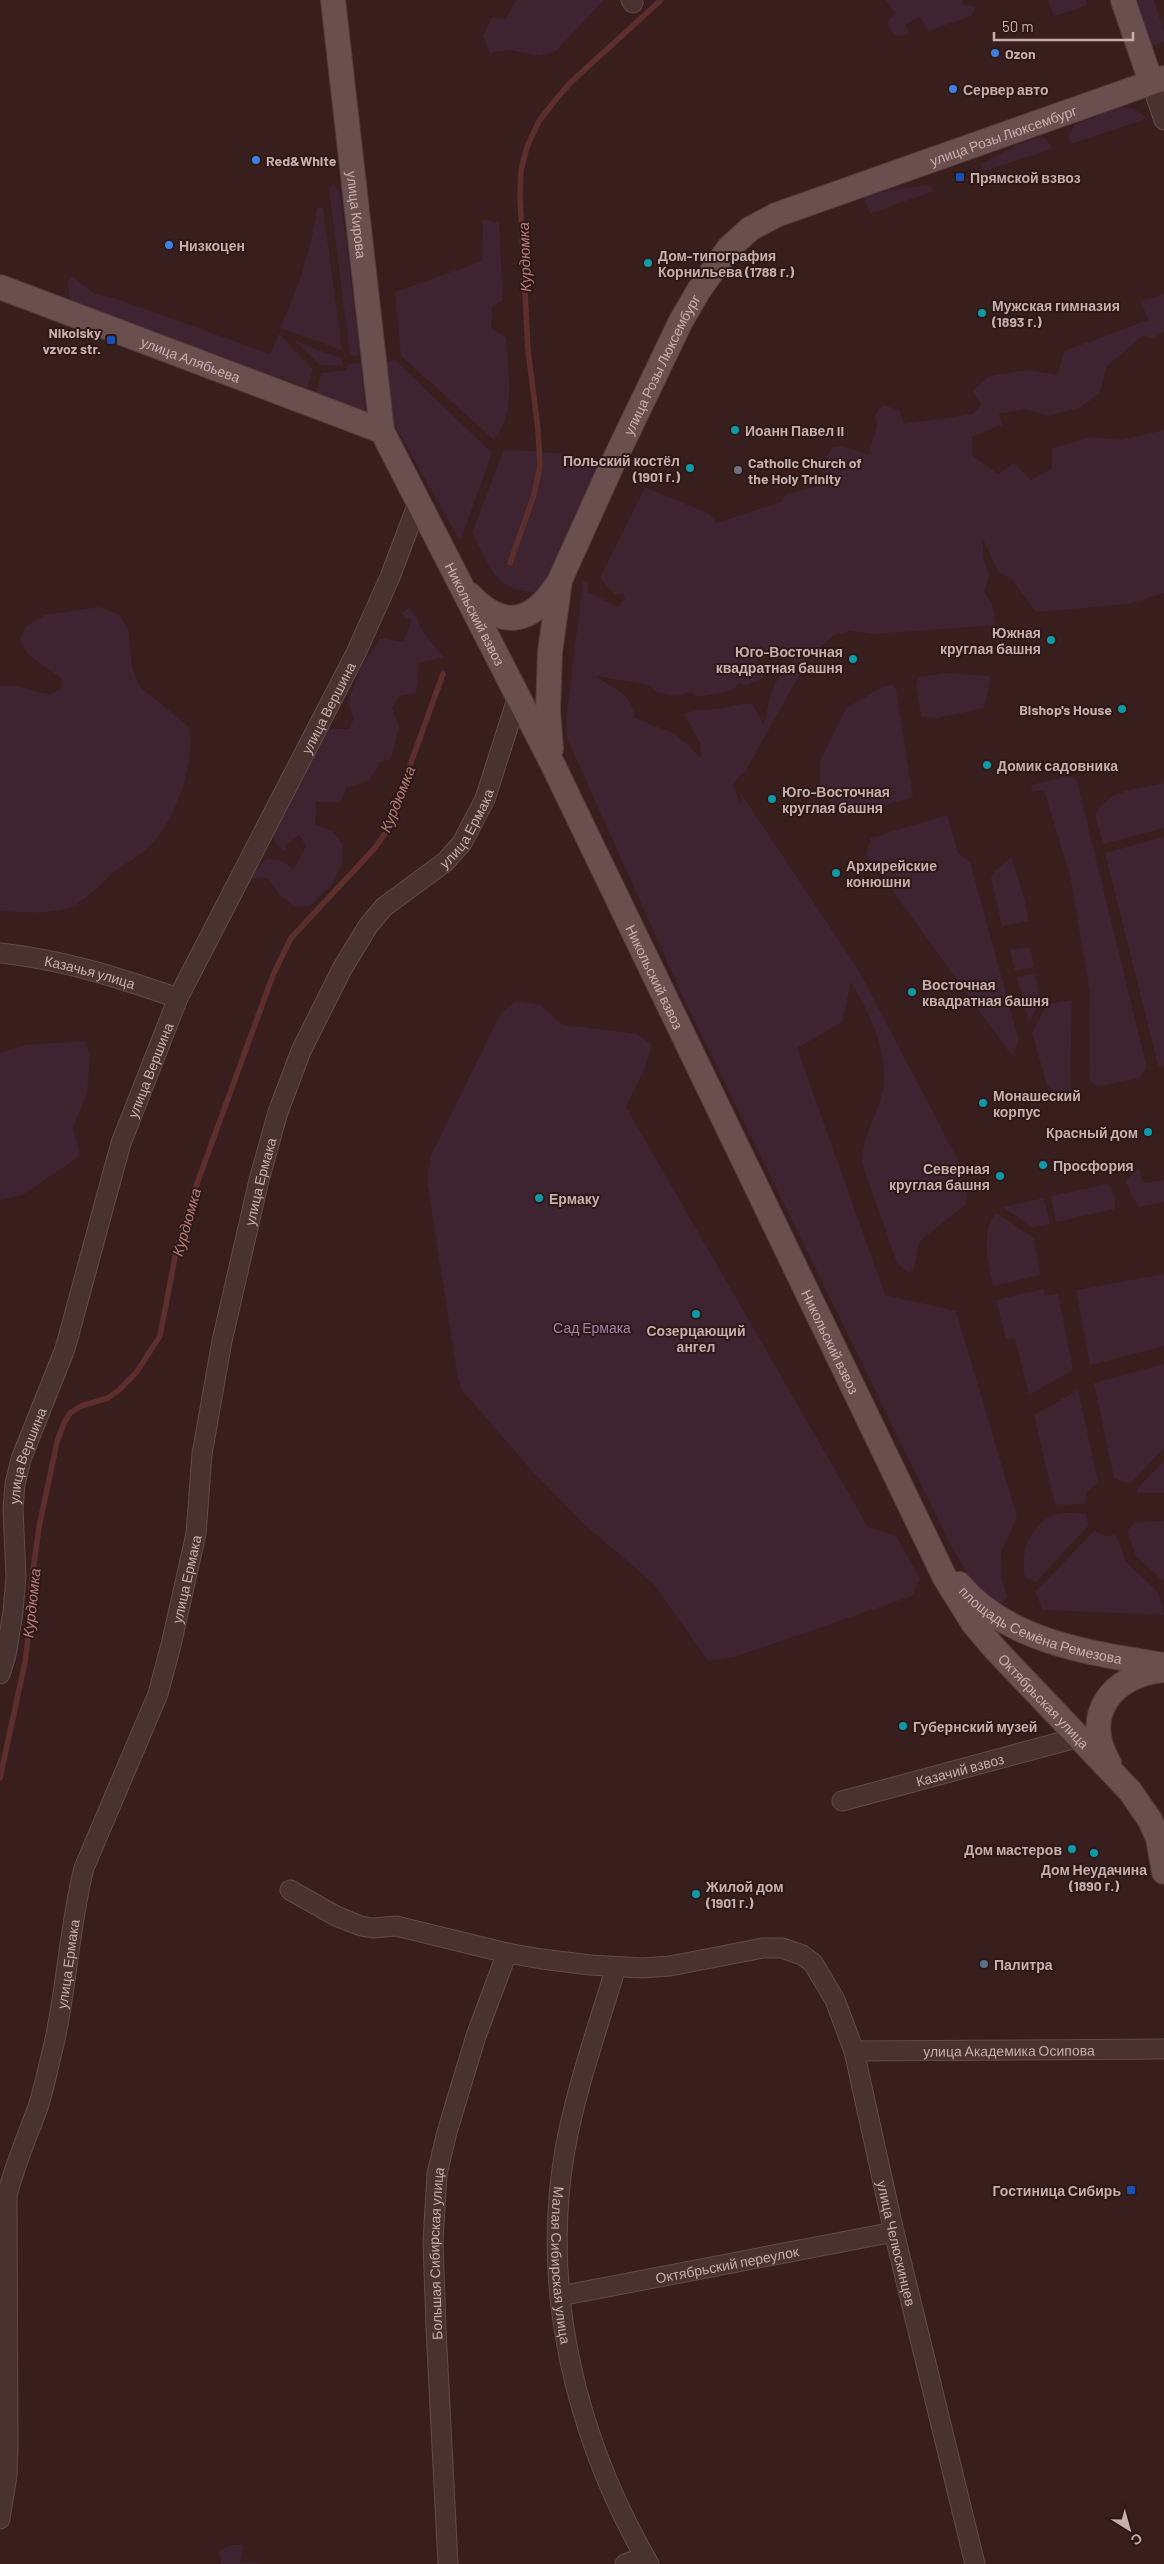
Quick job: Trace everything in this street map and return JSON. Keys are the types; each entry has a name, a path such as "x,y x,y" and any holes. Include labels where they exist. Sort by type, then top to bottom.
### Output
{"main road":[{"name":"улица Кирова","path":"333,0 382,431"},
{"path":"1123,0 1158,80"},
{"name":"улица Розы Люксембург","path":"554,767 548,738 550,652 560,580 611,467 681,321 713,267 729,248 750,229 776,215 1158,80"},
{"name":"улица Алябьева","path":"0,287 382,431"},
{"name":"Никольский взвоз","path":"382,431 554,767 919,1528"},
{"path":"458,580 478,604 499,616 509,618 529,615 540,607 560,580"},
{"name":"площадь Семёна Ремезова","path":"919,1528 962,1587 977,1603 1002,1620 1024,1631 1088,1651 1164,1666"},
{"name":"Октябрьская улица","path":"919,1528 945,1578 977,1628 1120,1779 1150,1820 1161,1847 1164,1872"},
{"path":"1120,1779 1108,1762 1100,1742 1098,1718 1103,1705 1122,1684 1134,1676 1164,1669"}],"street":[{"path":"1158,80 1164,120"},
{"name":"улица Вершина","path":"0,1674 6,1655 13,1612 16,1576 13,1509 21,1459 65,1349 121,1143 178,998 356,653 390,577 418,503"},
{"name":"улица Ермака","path":"0,2519 8,2465 7,2196 12,2174 38,2108 54,2046 66,1980 78,1893 84,1868 158,1694 171,1645 196,1534 202,1454 222,1341 259,1180 278,1112 301,1050 342,969 368,926 384,907 445,862 462,844 484,799 518,696"},
{"name":"Казачья улица","path":"0,954 40,958 78,966 178,998"},
{"name":"Казачий взвоз","path":"842,1801 1080,1738"},
{"path":"290,1890 336,1916 361,1926 373,1928 396,1926 507,1953 616,1967"},
{"name":"улица Челюскинцев","path":"616,1967 670,1966 762,1948 782,1948 802,1955 813,1963 821,1974 835,2000 854,2051 894,2232 975,2564"},
{"name":"Большая Сибирская улица","path":"448,2564 433,2241 437,2174 447,2132 476,2036 507,1953"},
{"name":"Малая Сибирская улица","path":"616,1967 578,2097 565,2149 558,2206 557,2250 564,2339 581,2403 607,2475 647,2560"},
{"name":"улица Академика Осипова","path":"854,2051 1164,2049"},
{"name":"Октябрьский переулок","path":"560,2296 894,2232"},
{"path":"625,2564 647,2560"}],"green space":[{"path":"516,0 604,0 556,51 540,56 510,50 490,53 483,36 492,17 506,19"},
{"path":"886,0 962,0 963,4 976,7 971,16 928,31 920,17 906,25 909,35 895,36 889,28 888,21 896,14"},
{"path":"1048,0 1086,0 1087,5 1054,16"},
{"path":"1137,0 1154,0 1164,32 1164,42 1152,46"},
{"path":"1120,107 1134,109 1148,118 1070,144 1069,136 1075,124"},
{"path":"1039,137 1046,139 1053,149 984,171 981,164 1018,144"},
{"path":"334,184 340,193 360,354 354,356 350,354 329,189"},
{"path":"929,185 933,191 870,214 864,197 889,190"},
{"path":"323,207 342,350 280,328 303,270 317,208"},
{"path":"483,219 499,223 503,300 492,307 491,328 506,338 509,377 506,416 494,440 401,356 395,292 482,261"},
{"path":"72,276 94,294 117,299 270,354 279,334 313,369 307,388 70,301 68,283"},
{"path":"1164,294 1164,331 1154,339 1144,335 1106,367 1100,393 1081,407 1049,416 1025,409 999,414 1002,425 972,437 973,456 998,474 1014,463 1031,480 1052,469 1052,448 1093,437 1121,440 1164,430 1164,593 1128,604 1036,612 1011,578 998,572 982,537 984,560 989,575 984,591 992,604 996,625 875,634 848,631 834,636 811,654 745,772 738,777 733,786 741,805 740,792 859,971 957,1158 967,1194 965,1205 922,1239 918,1246 913,1271 908,1273 897,1263 862,1163 864,1145 882,1094 884,1080 881,1050 877,1035 865,1007 851,982 842,1022 797,1048 885,1295 956,1311 1017,1517 1001,1552 1002,1580 1007,1596 1001,1606 974,1585 951,1546 684,999 567,738 566,719 583,581 588,582 588,592 618,607 625,599 623,593 615,595 600,578 645,487 709,514 717,523 780,502 786,494 827,484 821,465 833,447 843,446 868,455 877,427 875,414 883,405 899,410 904,424 973,414 981,405 973,391 989,376 1027,370 1058,375 1064,351 1148,320 1141,301","holes":["780,651 793,661 775,684 764,725 752,704 699,710 684,714 700,743 702,758 675,734 635,718 633,709 626,696 596,676 649,685 657,692 677,696 690,692 698,697 731,691 740,683 747,685 763,678 757,659 765,654"]},
{"path":"294,340 342,359 343,366 320,365"},
{"path":"394,359 492,453 460,541 394,424 385,378 387,363"},
{"path":"361,363 365,408 357,412 316,393 321,373 346,370 349,364"},
{"path":"504,449 567,454 596,470 541,592 525,591 504,583 490,567 472,533"},
{"path":"99,607 119,614 129,632 132,667 140,687 189,727 189,759 186,776 173,811 165,827 155,840 81,901 68,908 51,912 0,911 0,686 15,686 49,694 61,689 62,679 28,654 20,640 26,626 45,615"},
{"path":"409,608 417,617 421,629 443,657 419,663 416,693 399,696 392,708 399,726 391,759 381,762 369,780 346,788 340,803 316,801 315,824 332,831 342,843 342,864 332,885 310,906 295,907 280,895 268,879 250,878 266,859 280,860 294,869 306,846 299,835 287,843 285,850 277,846 271,831 286,813 291,792 301,784 305,765 327,729 349,729 354,718 348,702 361,668 380,638 403,642 412,621 401,614"},
{"path":"946,673 988,676 990,681 984,708 933,719 921,716 916,685 919,677"},
{"path":"891,685 896,689 913,797 849,815 837,811 820,788 820,761 846,708 883,687"},
{"path":"1069,776 1074,777 1077,782 1147,1068 1139,1078 1103,1086 1094,1085 1089,1078 1090,992 1070,875 1044,790 1032,792 1031,785"},
{"path":"1164,783 1164,828 1103,844 1095,815 1101,806 1116,795"},
{"path":"947,815 958,853 970,862 1019,1041 1012,1056 866,854 871,838"},
{"path":"1164,837 1164,1067 1158,1065 1105,853"},
{"path":"1011,857 1025,901 1028,921 1002,926 991,878 995,871"},
{"path":"1028,947 1031,950 1034,967 1015,971 1010,950"},
{"path":"1035,974 1040,1001 1029,1023 1017,977"},
{"path":"1072,1000 1070,1093 1056,1093 1047,1085 1032,1033 1047,1004"},
{"name":"Сад Ермака","path":"517,1001 541,1005 561,1024 637,1034 652,1045 645,1068 626,1107 868,1527 896,1536 920,1579 912,1596 734,1657 708,1661 654,1584 583,1523 532,1471 462,1390 458,1378 427,1181 431,1155 501,1013"},
{"path":"85,1041 90,1057 87,1093 73,1127 80,1156 22,1195 0,1200 0,1053 25,1045"},
{"path":"1139,1168 1142,1180 1145,1183 1164,1180 1164,1202 1139,1207 1131,1195 1126,1180"},
{"path":"1107,1184 1114,1195 1114,1209 1056,1222 1051,1196"},
{"path":"1044,1198 1050,1224 1032,1228 1003,1207"},
{"path":"996,1213 1034,1238 1040,1275 993,1286 987,1239 988,1229"},
{"path":"1164,1274 1164,1346 1090,1365 1076,1290"},
{"path":"1043,1289 1045,1296 1058,1294 1073,1370 1029,1395 1015,1338 1006,1339 996,1300"},
{"path":"1164,1364 1164,1448 1130,1484 1114,1478 1094,1383"},
{"path":"1078,1390 1098,1482 1087,1492 1085,1504 1055,1505 1034,1415"},
{"path":"1164,1461 1164,1493 1138,1493 1136,1490"},
{"path":"1085,1513 1089,1525 1036,1582 1025,1578 1024,1558 1026,1549 1033,1532 1039,1525 1057,1514"},
{"path":"1164,1521 1164,1580 1136,1556 1127,1530 1136,1522"},
{"path":"1094,1531 1105,1536 1116,1535 1126,1562 1158,1592 1164,1615 1043,1610 1035,1592"},
{"path":"233,2545 243,2545 240,2563 258,2562 259,2564 221,2564 219,2551"}],"waterway":[{"name":"Курдюмка","path":"510,563 534,495 540,465 538,429 528,350 520,198 521,170 527,147 539,121 570,83 661,0"},
{"name":"Курдюмка","path":"0,1778 25,1662 30,1623 31,1585 39,1527 57,1442 64,1423 70,1413 81,1406 108,1398 119,1390 136,1373 160,1336 176,1252 191,1200 273,975 291,938 374,849 386,832 443,674"}],"place":[{"name":"Ozon","path":"995,53"},
{"name":"Сервер авто","path":"953,89"},
{"name":"Red&White","path":"256,160"},
{"name":"Прямской взвоз","path":"960,177"},
{"name":"Низкоцен","path":"169,245"},
{"name":"Дом-типография Корнильева (1788 г.)","path":"648,263"},
{"name":"Мужская гимназия (1893 г.)","path":"982,313"},
{"name":"Nikolsky vzvoz str.","path":"111,340"},
{"name":"Иоанн Павел II","path":"735,430"},
{"name":"Польский костёл (1901 г.)","path":"690,468"},
{"name":"Catholic Church of the Holy Trinity","path":"738,470"},
{"name":"Южная круглая башня","path":"1051,640"},
{"name":"Юго-Восточная квадратная башня","path":"853,659"},
{"name":"Bishop's House","path":"1122,709"},
{"name":"Домик садовника","path":"987,765"},
{"name":"Юго-Восточная круглая башня","path":"772,799"},
{"name":"Архирейские конюшни","path":"836,873"},
{"name":"Восточная квадратная башня","path":"912,992"},
{"name":"Монашеский корпус","path":"983,1103"},
{"name":"Красный дом","path":"1148,1132"},
{"name":"Просфория","path":"1043,1165"},
{"name":"Северная круглая башня","path":"1000,1176"},
{"name":"Ермаку","path":"539,1198"},
{"name":"Созерцающий ангел","path":"696,1314"},
{"name":"Губернский музей","path":"903,1726"},
{"name":"Дом мастеров","path":"1072,1849"},
{"name":"Дом Неудачина (1890 г.)","path":"1094,1853"},
{"name":"Жилой дом (1901 г.)","path":"696,1894"},
{"name":"Палитра","path":"984,1964"},
{"name":"Гостиница Сибирь","path":"1131,2190"}]}
